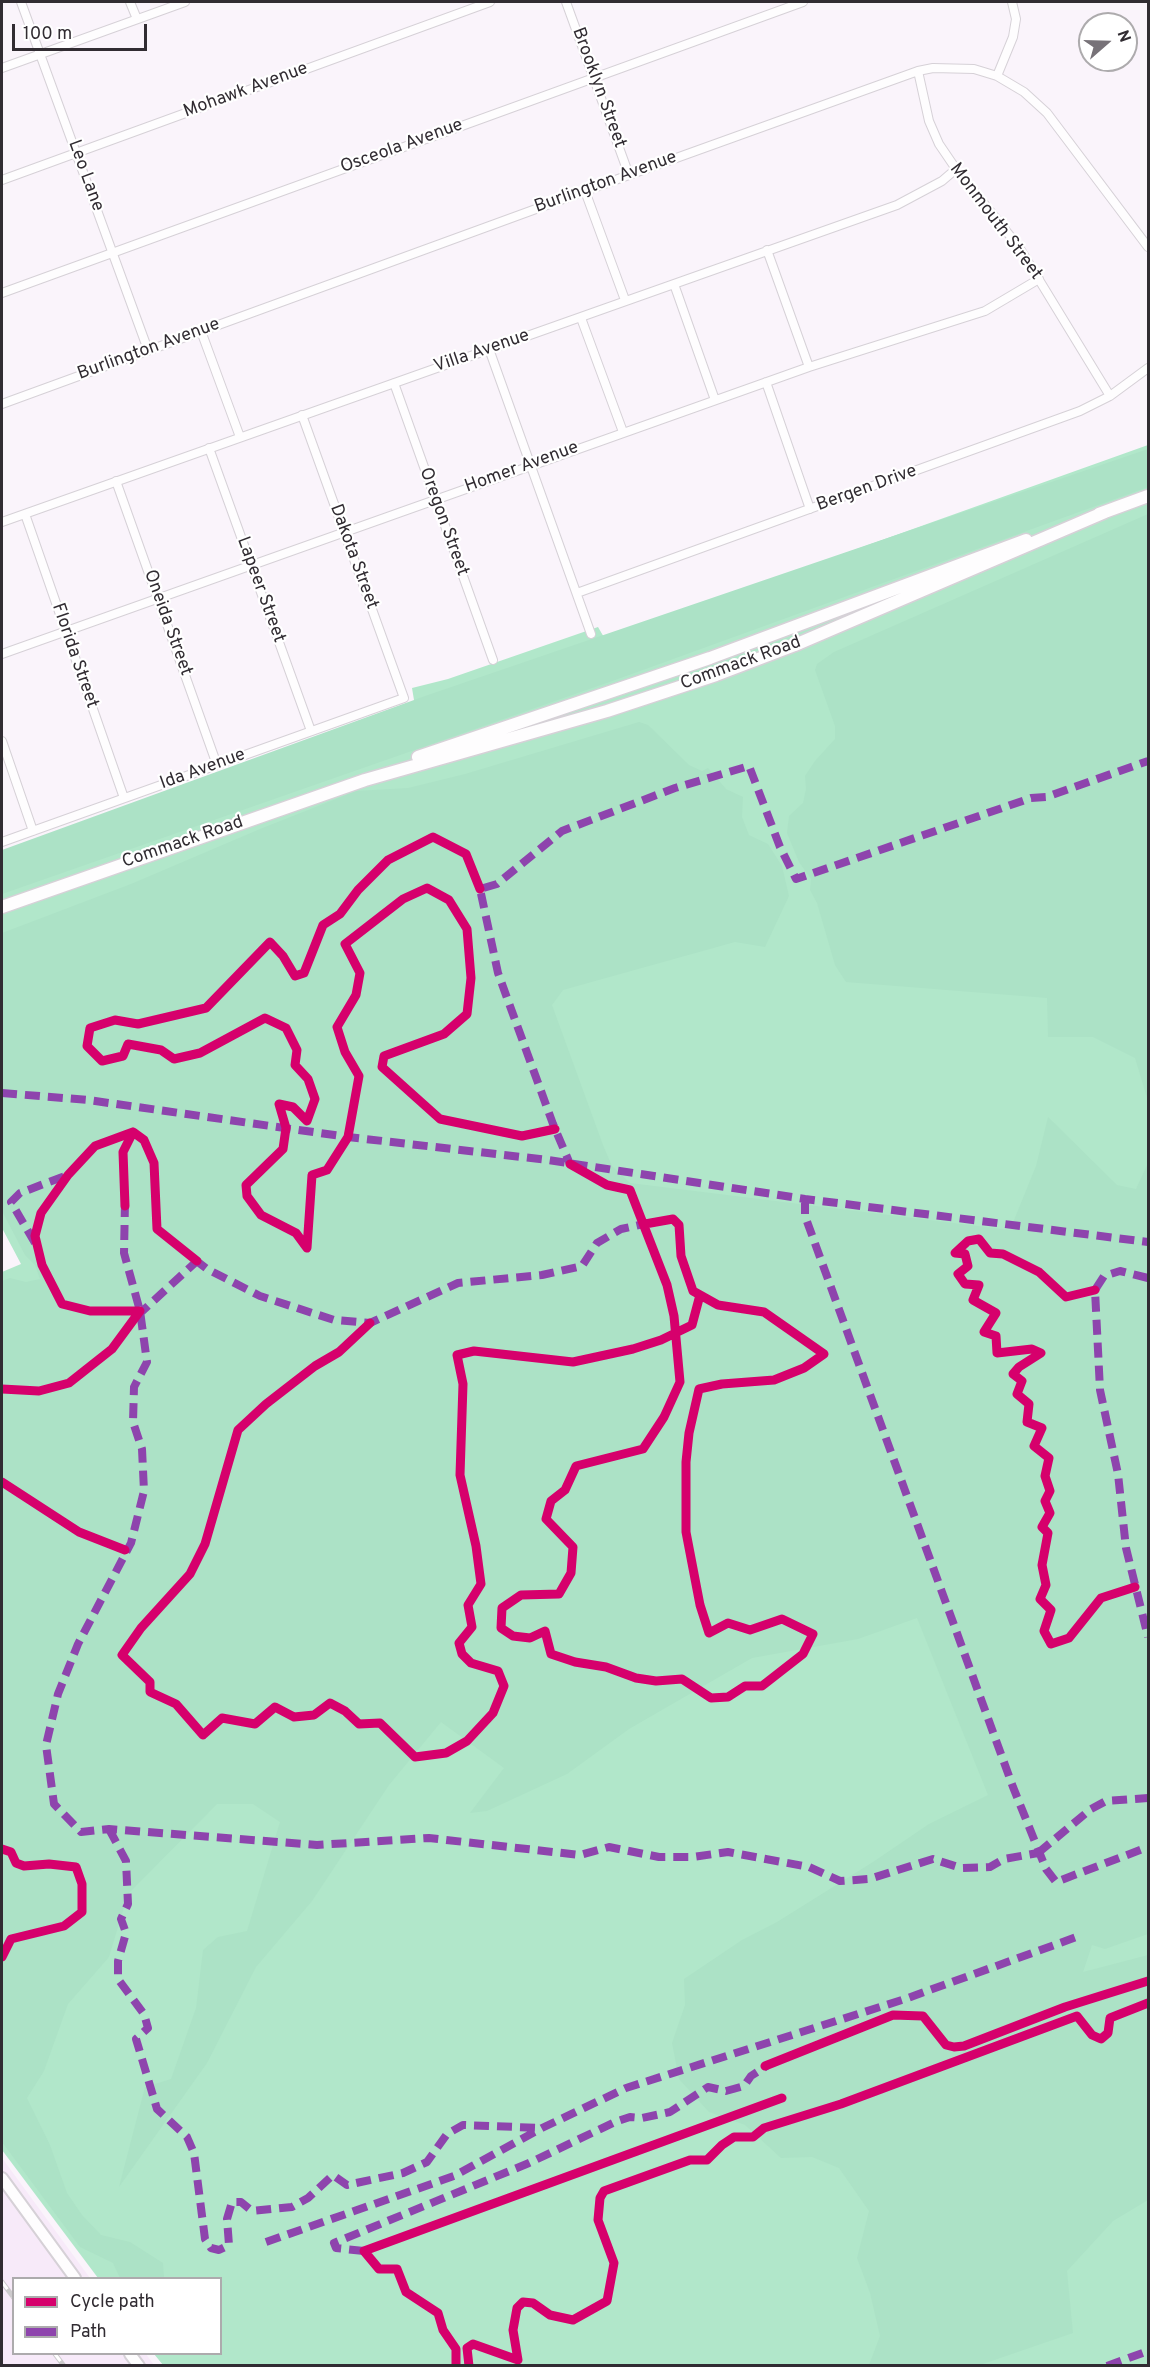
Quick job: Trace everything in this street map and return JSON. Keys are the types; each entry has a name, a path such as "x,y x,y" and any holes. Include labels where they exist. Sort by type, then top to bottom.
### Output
{"main road":[{"name":"Commack Road","path":"365,780 419,757 710,658 964,561 1149,496"},
{"name":"Commack Road","path":"2,907 365,780 607,711 716,675 795,645 1105,512"}],"street":[{"name":"Leo Lane","path":"21,2 148,350"},
{"path":"130,2 136,20"},
{"path":"2,68 185,2"},
{"name":"Mohawk Avenue","path":"2,180 490,2"},
{"name":"Brooklyn Street","path":"566,2 629,175"},
{"name":"Osceola Avenue","path":"2,293 803,2"},
{"path":"997,76 1013,37 1016,20 1012,2"},
{"name":"Burlington Avenue","path":"2,404 918,70 954,67 997,76 1024,92 1047,113 1148,247"},
{"name":"Monmouth Street","path":"918,70 929,121 939,144 956,169 1019,247 1110,396"},
{"name":"Villa Avenue","path":"2,522 581,318 625,300 920,195 956,169"},
{"path":"585,191 625,300"},
{"path":"767,250 809,367"},
{"name":"Homer Avenue","path":"2,654 622,432 809,367 985,311 1039,279"},
{"path":"674,284 715,400"},
{"path":"581,318 622,432"},
{"path":"201,331 240,437"},
{"path":"489,349 591,634"},
{"name":"Bergen Drive","path":"577,593 1080,411 1110,396 1149,368"},
{"path":"766,382 810,509"},
{"name":"Oregon Street","path":"394,383 493,660"},
{"name":"Dakota Street","path":"302,415 404,698"},
{"name":"Lapeer Street","path":"210,448 311,731"},
{"name":"Oneida Street","path":"116,481 218,765"},
{"name":"Florida Street","path":"25,514 124,798"},
{"name":"Ida Avenue","path":"2,842 404,698"},
{"path":"2,741 33,831"},
{"path":"2,2178 74,2277"}],"shaded area":[{"path":"2,2158 89,2277 12,2277 12,2355 147,2355 154,2365 2,2365"}],"green space":[{"path":"1148,445 1148,2365 163,2365 155,2355 222,2355 222,2277 97,2277 2,2150 2,1272 21,1264 2,1228 2,855 415,706 412,688 448,679 598,627 605,639"},
{"path":"1148,449 1148,487 618,679 2,894 2,850 425,696"},
{"path":"1148,514 1148,1101 1135,1058 1093,1037 1048,1037 1047,998 846,982 835,965 817,903 810,890 811,879 799,862 787,833 789,816 803,803 806,789 805,776 835,739 835,726 815,670 817,664 834,652"},
{"path":"639,722 648,725 689,765 702,771 708,768 726,789 743,797 742,817 749,835 768,844 782,866 789,896 765,947 735,942 563,990 552,1005 612,1166 630,1183 1010,1230 1036,1166 1048,1117 1117,1185 1136,1189 1148,1163 1148,1934 1105,1949 1092,1945 1083,1972 1148,1955 1148,2200 1113,2221 1067,2271 1073,2333 980,2365 869,2365 880,2336 870,2293 857,2258 869,2211 839,2168 812,2157 781,2158 745,2125 709,2112 679,2079 672,2043 685,2005 684,1979 742,1940 777,1922 873,1862 929,1824 988,1795 917,1618 858,1639 752,1658 629,1729 567,1774 487,1811 470,1813 504,1768 441,1722 389,1785 312,1901 256,1967 207,2063 119,2187 145,2087 171,2079 196,2008 203,1950 218,1937 247,1931 280,1822 253,1804 217,1804 128,1894 109,1957 68,2004 44,2071 27,2098 50,2145 67,2193 82,2215 101,2235 130,2242 163,2263 164,2277 120,2277 113,2263 80,2247 2,2142 2,1281 10,1278 26,1282 40,1279 35,1265 25,1255 2,1211 2,933 131,884 356,791 408,788 465,774"}],"railway":[{"path":"2,2282 12,2295"},
{"path":"56,2355 64,2366"}],"marked path":[{"path":"575,1166 570,1164 553,1124 498,973 480,889 497,884 562,831 675,788 749,766 780,847 796,879 1031,798 1046,797 1148,761"},
{"path":"2,1093 88,1100 348,1137 548,1160 805,1199 1148,1242"},
{"path":"35,1243 11,1202 20,1193 65,1176"},
{"path":"805,1199 805,1216 1013,1787 1046,1869 1056,1882 1148,1847"},
{"path":"125,1202 124,1253 140,1311 147,1362 134,1387 133,1422 142,1449 144,1491 131,1543 78,1644 58,1694 46,1745 54,1804 81,1832 109,1829 317,1845 429,1838 580,1855 609,1847 659,1857 693,1857 728,1852 809,1867 840,1881 869,1879 933,1859 961,1868 990,1867 1004,1859 1038,1853"},
{"path":"194,1259 207,1269 260,1296 334,1320 370,1323 458,1283 542,1275 582,1266 597,1243 621,1229 648,1223"},
{"path":"137,1316 197,1261"},
{"path":"1148,1278 1120,1271 1104,1276 1095,1290 1100,1390 1118,1474 1126,1548 1148,1637"},
{"path":"1038,1853 1091,1809 1106,1801 1148,1798"},
{"path":"109,1829 126,1861 128,1904 121,1919 126,1933 118,1961 118,1979 144,2014 148,2028 136,2039 157,2109 187,2137 194,2153 205,2239 211,2248 219,2250 229,2245 227,2219 232,2202 241,2202 252,2211 292,2207 308,2198 333,2175 347,2185 403,2173 427,2162 447,2134 463,2125 542,2128"},
{"path":"266,2242 454,2176 542,2128 626,2088 905,1999 1082,1935"},
{"path":"364,2251 336,2248 334,2243 529,2163 615,2122 630,2117 642,2118 670,2112 708,2087 726,2091 744,2086 751,2076 768,2065"},
{"path":"1107,2366 1148,2351"}],"cycle path":[{"path":"480,889 466,854 433,837 388,860 358,890 340,914 323,925 304,973 295,976 283,956 270,942 206,1008 138,1024 115,1020 90,1028 87,1046 102,1061 123,1056 128,1044 161,1050 174,1059 200,1053 265,1018 286,1028 297,1050 295,1065 308,1079 315,1099 307,1121 293,1107 279,1104 286,1128 283,1149 246,1185 247,1196 261,1215 296,1233 307,1248 312,1175 327,1170 348,1137 359,1076 345,1052 337,1027 356,995 360,973 345,944 403,899 427,888 449,900 467,929 471,978 467,1014 444,1034 384,1056 382,1067 440,1119 522,1136 555,1129"},
{"path":"125,1206 123,1152 133,1132"},
{"path":"140,1311 90,1311 62,1304 42,1265 35,1236 41,1213 68,1175 95,1146 133,1132 144,1140 154,1163 157,1229 197,1261"},
{"path":"570,1164 607,1185 630,1190 667,1285 674,1316 680,1382 664,1417 643,1449 576,1466 565,1490 551,1501 546,1519 573,1547 571,1573 559,1594 521,1595 502,1608 501,1628 513,1636 530,1638 545,1631 551,1654 575,1662 606,1667 636,1678 656,1681 682,1679 711,1698 728,1697 745,1686 762,1686 803,1654 813,1634 782,1619 750,1630 728,1623 709,1633 700,1605 686,1532 686,1462 689,1433 699,1389 722,1384 774,1380 804,1368 824,1354 764,1312 718,1305 693,1291 681,1256 679,1225 673,1219 645,1224"},
{"path":"1095,1290 1066,1297 1039,1272 1003,1254 990,1253 979,1239 968,1241 955,1253 965,1254 968,1266 958,1274 965,1284 979,1285 973,1300 996,1313 984,1332 996,1336 997,1353 1032,1349 1041,1353 1019,1367 1013,1374 1022,1381 1017,1394 1029,1404 1027,1422 1042,1428 1034,1446 1049,1458 1045,1476 1050,1491 1045,1501 1050,1513 1042,1527 1048,1533 1042,1565 1046,1585 1040,1599 1051,1610 1044,1631 1051,1644 1069,1638 1101,1598 1135,1587"},
{"path":"370,1323 339,1352 315,1366 266,1404 238,1430 205,1544 190,1574 141,1628 122,1655 150,1682 150,1692 176,1704 203,1735 222,1718 255,1724 275,1707 294,1717 314,1715 330,1703 345,1711 359,1724 380,1723 415,1757 446,1753 467,1741 493,1713 504,1686 498,1671 471,1663 462,1654 459,1643 472,1627 468,1605 481,1584 476,1546 460,1475 463,1384 457,1355 474,1351 573,1362 633,1349 661,1340 692,1325 700,1295"},
{"path":"2,1389 39,1391 69,1383 112,1349 140,1311"},
{"path":"2,1482 79,1532 125,1550"},
{"path":"2,1849 11,1852 16,1863 24,1866 49,1864 76,1867 82,1884 82,1912 64,1926 11,1939 2,1957"},
{"path":"765,2066 893,2015 923,2016 946,2045 964,2046 1065,2007 1148,1981"},
{"path":"469,2366 467,2348 473,2344 518,2360 513,2330 517,2308 523,2302 533,2303 550,2315 573,2320 607,2301 614,2263 598,2220 600,2198 604,2191 690,2160 707,2160 734,2137 753,2137 764,2128 841,2104 1077,2016 1092,2035 1101,2039 1108,2033 1110,2018 1148,2003"},
{"path":"456,2366 456,2349 443,2330 438,2313 406,2292 397,2269 379,2269 364,2251 782,2098"}]}
